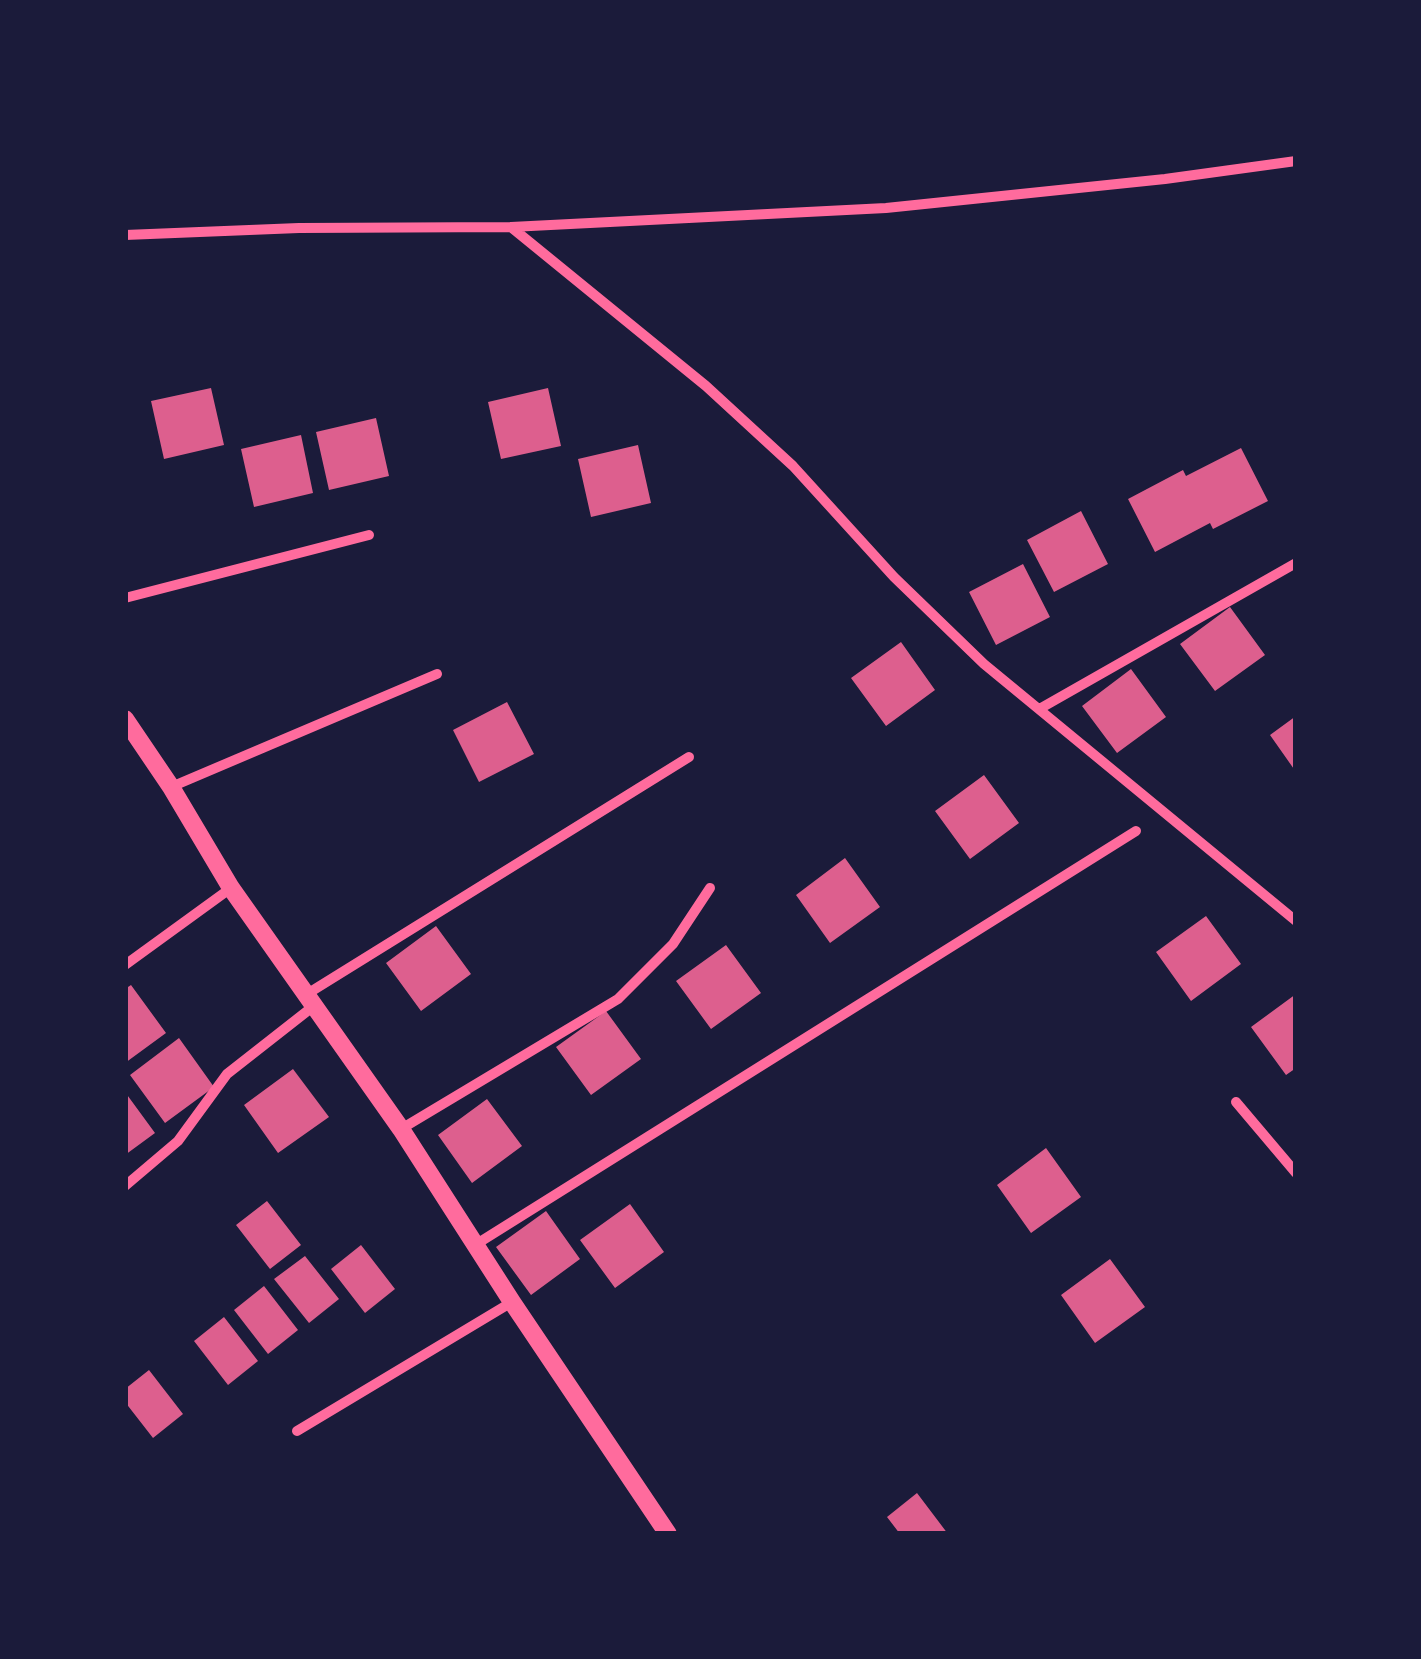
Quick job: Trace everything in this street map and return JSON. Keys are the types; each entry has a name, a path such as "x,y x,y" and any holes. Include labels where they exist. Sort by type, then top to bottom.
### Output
{"street":[{"path":"125,235 300,228 511,227 886,208 1296,161"},
{"path":"511,227 706,386 792,466 894,577 984,664 1296,921"},
{"path":"125,598 369,535"},
{"path":"1041,708 1296,563"},
{"path":"171,787 438,674"},
{"path":"125,719 232,888 401,1129 668,1534"},
{"path":"125,1186 178,1141 228,1074 311,1000 689,757"},
{"path":"476,1245 1136,831"},
{"path":"125,965 232,888"},
{"path":"401,1129 618,998 673,944 710,888"},
{"path":"1236,1102 1296,1173"},
{"path":"297,1431 512,1302"}],"building":[{"path":"211,388 224,445 164,459 151,401"},
{"path":"548,388 561,446 501,459 488,402"},
{"path":"376,418 389,476 329,490 316,432"},
{"path":"301,435 313,493 254,507 241,449"},
{"path":"638,445 651,503 591,517 578,459"},
{"path":"1241,448 1268,501 1213,529 1210,523 1155,552 1128,499 1183,470 1186,476"},
{"path":"1081,511 1108,564 1054,592 1027,540"},
{"path":"1023,564 1050,617 996,645 969,592"},
{"path":"1230,607 1265,655 1215,691 1180,644"},
{"path":"901,642 935,690 886,726 851,678"},
{"path":"1131,669 1166,717 1117,753 1082,706"},
{"path":"507,702 534,754 479,782 453,730"},
{"path":"1296,716 1296,772 1270,735"},
{"path":"984,775 1019,823 970,859 935,811"},
{"path":"845,858 880,907 830,943 796,895"},
{"path":"1206,916 1241,964 1191,1001 1156,952"},
{"path":"436,926 471,974 421,1011 386,963"},
{"path":"726,945 761,993 711,1029 676,981"},
{"path":"131,985 166,1033 125,1063 125,989"},
{"path":"1296,994 1296,1068 1286,1075 1251,1027"},
{"path":"606,1011 641,1059 591,1095 556,1047"},
{"path":"179,1038 214,1087 165,1123 130,1075"},
{"path":"293,1069 329,1117 278,1153 244,1105"},
{"path":"125,1092 155,1133 125,1155"},
{"path":"487,1099 522,1146 472,1183 438,1135"},
{"path":"1046,1148 1081,1197 1031,1233 997,1185"},
{"path":"267,1201 301,1245 270,1269 236,1225"},
{"path":"630,1204 664,1252 615,1288 580,1240"},
{"path":"546,1211 580,1259 531,1295 496,1247"},
{"path":"361,1245 395,1289 365,1313 331,1269"},
{"path":"305,1256 339,1299 309,1323 274,1279"},
{"path":"1110,1259 1145,1307 1095,1343 1061,1295"},
{"path":"264,1286 298,1330 268,1354 234,1310"},
{"path":"224,1317 258,1361 228,1385 194,1341"},
{"path":"149,1370 183,1414 153,1438 125,1402 125,1389"},
{"path":"917,1493 948,1534 900,1534 887,1517"}]}
